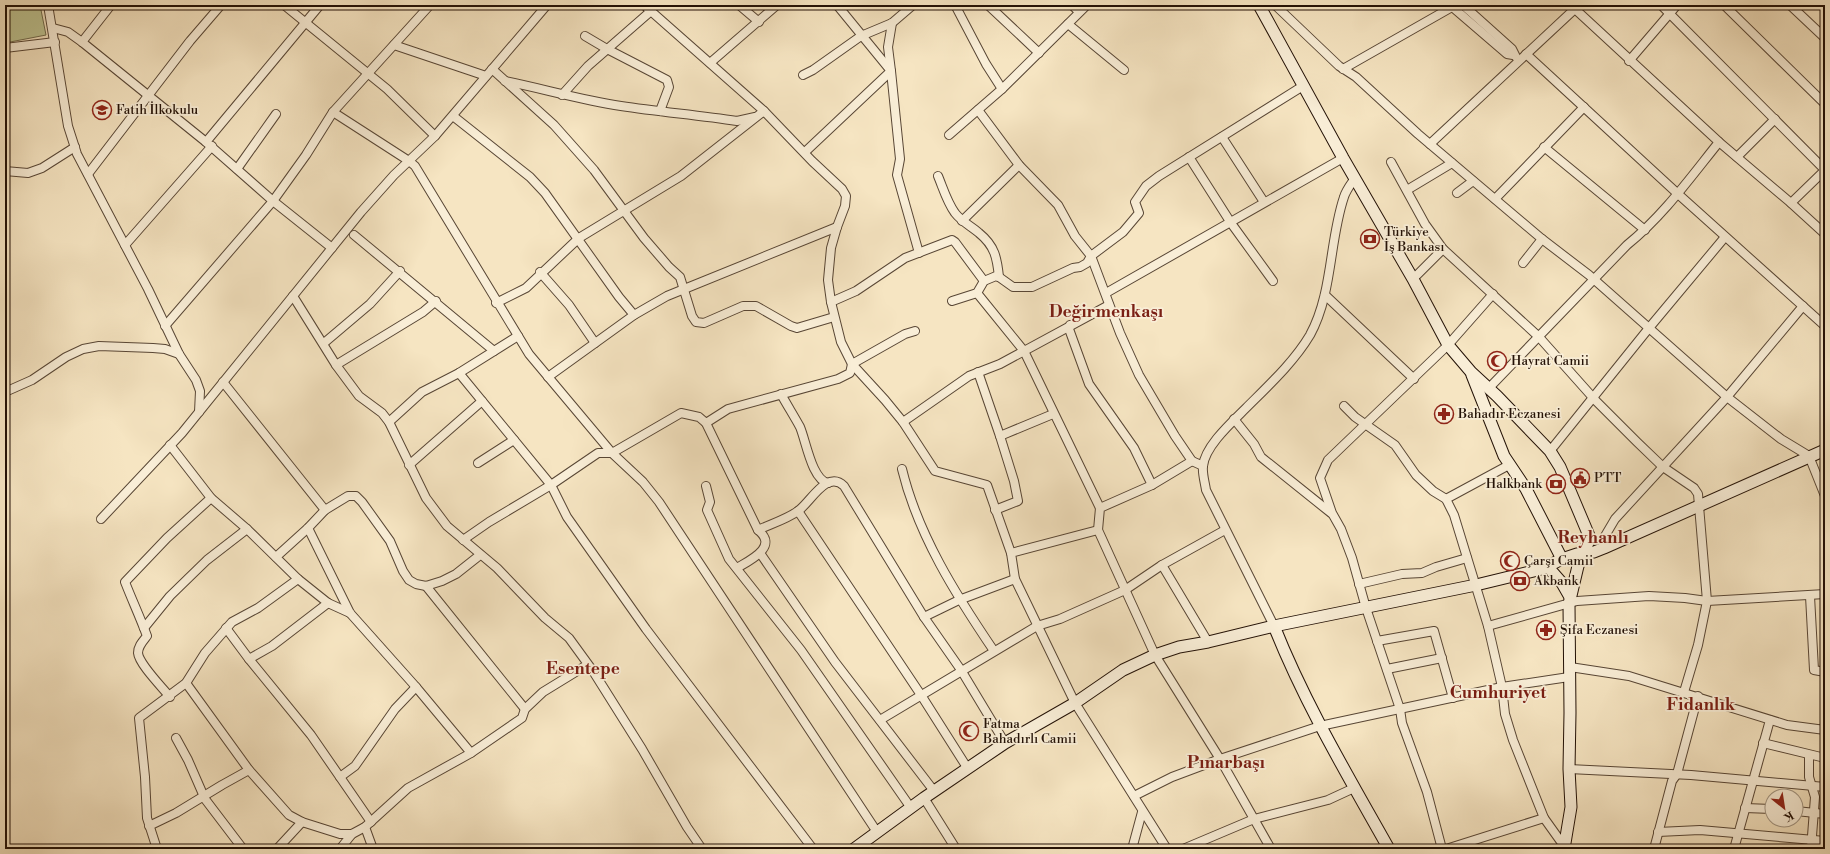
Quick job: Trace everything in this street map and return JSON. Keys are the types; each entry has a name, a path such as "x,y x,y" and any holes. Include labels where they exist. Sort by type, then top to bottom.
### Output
{"main road":[{"path":"1259,5 1342,158 1413,279 1448,345 1471,372 1489,388 1550,451 1560,467 1590,538 1578,566 1569,600 1569,769 1571,808 1568,834 1564,848"},
{"path":"1471,372 1485,406 1499,447 1509,465 1526,489 1562,559"},
{"path":"854,849 934,791 1006,743 1075,703 1123,670 1179,646 1208,642 1274,626 1476,585 1548,567 1562,559 1594,552 1607,542 1757,481 1808,456 1825,450"},
{"path":"1590,538 1607,542"},
{"path":"1548,567 1562,583 1569,600"},
{"path":"1274,626 1286,656 1320,726 1389,849"}],"street":[{"path":"48,5 68,126 75,147 148,289 179,354 196,380 200,391 199,412"},
{"path":"82,42 111,5"},
{"path":"88,174 190,41 221,5"},
{"path":"284,5 402,103 435,136"},
{"path":"125,245 209,144 304,22 320,5"},
{"path":"165,326 272,201 306,155 333,112 430,5"},
{"path":"101,519 199,412 389,180 435,136 547,5"},
{"path":"644,5 710,63 761,113 805,152 812,161 842,189 846,196 845,206 831,248 828,280 831,302 840,342 852,364 903,422 934,470 987,485 1011,553 1015,579 1075,703 1134,796 1142,812 1167,849"},
{"path":"740,5 758,22"},
{"path":"710,63 777,5"},
{"path":"837,5 891,71"},
{"path":"803,75 819,66 861,36 892,23 913,5"},
{"path":"954,5 986,64 1002,89"},
{"path":"988,5 1040,53"},
{"path":"1072,5 1079,12"},
{"path":"948,135 1002,89 1040,53 1086,5"},
{"path":"1274,5 1344,69 1356,77 1430,144 1542,239 1594,278 1727,397 1781,439 1808,456 1825,496"},
{"path":"1463,5 1512,49 1516,58"},
{"path":"1661,5 1825,170 1791,203"},
{"path":"1629,61 1677,5"},
{"path":"1724,5 1825,104"},
{"path":"1790,5 1825,38"},
{"path":"1344,69 1451,6 1507,54 1516,58"},
{"path":"1430,144 1516,58 1526,54 1577,7 1629,61 1825,234"},
{"path":"562,95 588,66 651,11"},
{"path":"892,23 888,47 900,159 897,175 919,253"},
{"path":"1068,24 1124,70"},
{"path":"53,28 68,32 82,42 209,144 272,201 332,248"},
{"path":"586,36 607,49 667,80 669,86 660,111"},
{"path":"5,48 55,42"},
{"path":"394,45 486,76"},
{"path":"1526,54 1725,237 1825,326"},
{"path":"492,70 554,125 594,170 623,211 669,267 680,278 692,316 696,322 700,324 743,306 750,305 756,306 797,328 834,317"},
{"path":"805,152 891,71"},
{"path":"505,81 536,87 562,95 622,106 737,121 761,113"},
{"path":"952,301 977,293 984,281 996,276 1000,277 1013,287 1032,287 1072,268 1080,267 1087,263 1091,256 1116,239 1139,212 1135,202 1146,186 1159,176 1303,86"},
{"path":"1495,199 1544,147 1584,108"},
{"path":"978,110 1019,165 1058,205 1075,236 1091,256 1106,293 1109,305 1139,375 1175,436 1192,461 1203,466"},
{"path":"333,112 409,161 420,174 496,303 529,354 612,453 643,482 659,502 877,832"},
{"path":"496,303 526,288 540,272 579,238 681,176 761,113"},
{"path":"237,169 276,114"},
{"path":"452,116 530,177 545,193 579,238 619,297 634,315"},
{"path":"1737,157 1775,119"},
{"path":"1222,137 1264,202"},
{"path":"1489,388 1594,278 1644,230 1678,194 1719,142"},
{"path":"5,171 28,173 42,168 75,147"},
{"path":"1544,147 1644,230"},
{"path":"1189,157 1231,223 1273,281"},
{"path":"1106,293 1231,223 1264,202 1342,158"},
{"path":"1392,162 1425,224 1443,249 1539,337 1594,398 1663,467 1694,488 1698,494 1708,601 1698,645 1684,692"},
{"path":"1408,190 1452,163"},
{"path":"962,221 1019,165"},
{"path":"938,176 954,212 962,221 979,233 990,244 996,255 1000,277"},
{"path":"1274,626 1206,490 1203,466 1207,453 1234,420 1297,354 1310,334 1325,295 1334,233 1344,195 1355,178"},
{"path":"1458,193 1473,181"},
{"path":"548,377 634,315 667,296 837,227"},
{"path":"354,235 400,271 494,350"},
{"path":"1550,451 1649,328 1725,237"},
{"path":"1523,263 1542,239"},
{"path":"831,302 856,291 905,258 952,240 984,281"},
{"path":"1413,279 1443,249"},
{"path":"324,343 370,304 400,271"},
{"path":"540,272 569,305 595,343"},
{"path":"977,293 1024,351 1053,414 1100,508 1098,530 1155,656 1220,759 1270,849"},
{"path":"1442,849 1427,792 1402,723 1400,709 1366,608 1352,558 1341,529 1332,513 1320,478 1328,460 1448,345 1493,294"},
{"path":"1325,295 1414,379"},
{"path":"293,296 324,343 336,365 359,396 382,413 389,422 426,498 447,526 497,568 545,618 569,638 642,749 687,828 702,849"},
{"path":"336,365 423,312 436,301"},
{"path":"903,422 960,381 978,372 1000,364 1109,305"},
{"path":"1607,542 1615,519 1727,397 1804,306"},
{"path":"1070,325 1069,329 1089,384 1134,448 1152,485"},
{"path":"706,423 728,409 838,379 850,372 852,364 905,334 915,331"},
{"path":"389,422 422,392 459,373 518,336"},
{"path":"5,392 32,380 66,357 83,349 99,346 159,348 179,354"},
{"path":"978,372 1014,481 1018,501 995,510"},
{"path":"459,373 551,485 567,517 646,629 813,849"},
{"path":"223,382 325,510"},
{"path":"781,394 800,428 817,475 823,482 840,482 844,486 924,617 961,670 1006,743"},
{"path":"409,465 482,401"},
{"path":"1344,406 1354,418 1395,445 1416,475 1433,491 1446,499 1454,515 1488,626 1502,687 1505,714 1513,740 1544,818 1564,848"},
{"path":"462,540 551,485 598,453 612,453 681,414 699,417 706,423 758,530 764,534 765,542 760,553 737,568"},
{"path":"1000,436 1053,414"},
{"path":"1234,420 1254,444 1261,457 1332,513"},
{"path":"478,463 514,440"},
{"path":"170,445 211,498 247,529 298,580 328,603 350,612"},
{"path":"1100,508 1152,485 1192,461"},
{"path":"1446,499 1509,465"},
{"path":"902,469 915,513 959,600 994,651"},
{"path":"758,530 798,511 816,492 828,483"},
{"path":"706,486 710,502 707,510 729,559 756,596 801,650 910,808"},
{"path":"276,557 308,528 325,510 348,496 356,496 359,499 390,541 403,571 409,580 416,584 426,586 442,581 456,574 480,555"},
{"path":"170,697 143,663 138,653 140,644 147,636 126,582 167,538 211,498"},
{"path":"798,511 968,769"},
{"path":"308,528 350,612 416,687 471,753"},
{"path":"144,628 179,587 208,560 247,529"},
{"path":"1011,553 1098,530"},
{"path":"880,720 961,670 1037,626 1060,619 1125,590 1162,565 1225,530"},
{"path":"760,553 835,662 934,791"},
{"path":"1359,584 1402,574 1422,573 1436,567 1467,558"},
{"path":"1162,565 1208,642"},
{"path":"924,617 959,600 1015,579"},
{"path":"157,849 149,826 139,718 170,697 186,683 205,653 232,622 258,608 298,580"},
{"path":"426,586 525,709"},
{"path":"1488,626 1569,600 1578,602 1649,596 1708,601 1825,594"},
{"path":"1810,596 1814,670 1825,672"},
{"path":"250,659 272,646 328,603"},
{"path":"226,628 307,729 340,777 368,825 373,849"},
{"path":"1377,641 1434,630 1454,698"},
{"path":"1387,669 1442,658"},
{"path":"340,849 352,834 368,825 408,788 471,753 522,718 525,709 543,692 587,665"},
{"path":"1134,796 1172,777 1220,759 1320,726 1569,672 1629,676 1698,696 1787,725 1825,730"},
{"path":"186,683 249,770 289,815 302,822 340,834 352,834"},
{"path":"340,777 355,766 395,709 416,687"},
{"path":"1654,849 1672,781 1677,774 1698,696"},
{"path":"1734,849 1744,808 1770,720"},
{"path":"176,738 210,805 243,849"},
{"path":"1763,743 1825,758"},
{"path":"1809,755 1809,777 1815,797 1811,849"},
{"path":"1569,769 1677,774 1825,787"},
{"path":"149,826 176,813 249,770"},
{"path":"1183,849 1254,819 1328,800 1354,788"},
{"path":"924,798 956,849"},
{"path":"1744,808 1764,809"},
{"path":"1132,849 1142,812"},
{"path":"1804,812 1825,814"},
{"path":"1446,849 1544,818"},
{"path":"278,849 302,822"},
{"path":"1658,832 1700,830 1825,841"}],"green space":[{"path":"11,5 40,5 46,35 5,43 5,12"}],"place":[{"name":"Fatih İlkokulu","path":"102,110"},
{"name":"Türkiye İş Bankası","path":"1370,239"},
{"name":"Hayrat Camii","path":"1497,361"},
{"name":"Bahadır Eczanesi","path":"1444,414"},
{"name":"PTT","path":"1580,478"},
{"name":"Halkbank","path":"1556,484"},
{"name":"Çarşı Camii","path":"1510,561"},
{"name":"Akbank","path":"1520,581"},
{"name":"Şifa Eczanesi","path":"1546,630"},
{"name":"Fatma Bahadırlı Camii","path":"969,731"}],"district":[{"name":"Değirmenkaşı","path":"1106,312"},
{"name":"Reyhanlı","path":"1593,538"},
{"name":"Esentepe","path":"583,669"},
{"name":"Cumhuriyet","path":"1498,693"},
{"name":"Fidanlık","path":"1701,705"},
{"name":"Pınarbaşı","path":"1226,763"}]}
